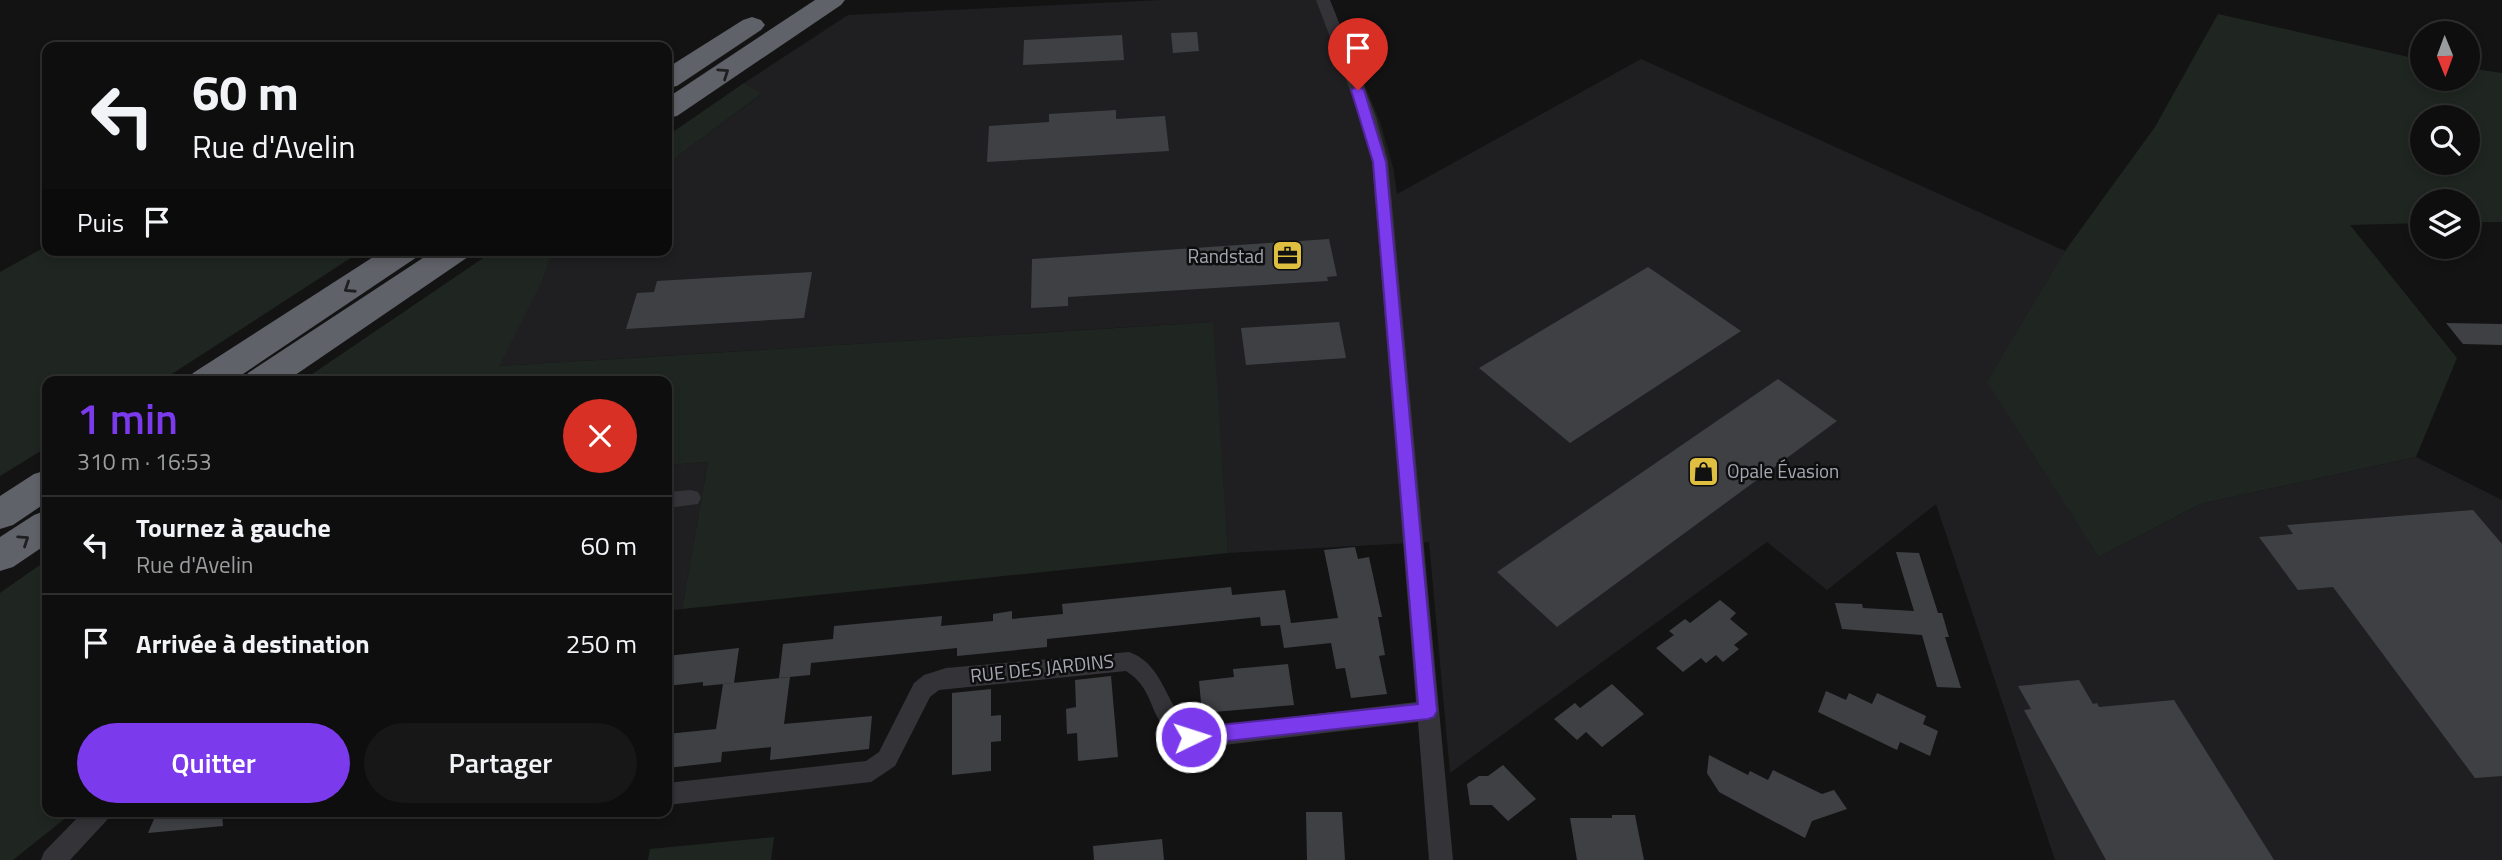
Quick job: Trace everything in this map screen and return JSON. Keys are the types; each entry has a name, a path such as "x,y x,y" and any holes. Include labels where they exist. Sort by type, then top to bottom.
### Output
{"highway":[{"path":"672,77 790,0"},
{"path":"672,107 832,0"},
{"path":"214,376 397,256"},
{"path":"269,376 448,256"},
{"path":"0,515 42,487"},
{"path":"0,556 42,527"}],"street":[{"path":"1323,0 1368,117 1380,162 1441,860"},
{"path":"672,500 691,498"},
{"name":"RUE DES JARDINS","path":"672,793 871,771 887,759 922,690 932,682 946,678 1129,661 1144,671 1175,727 1185,735 1199,738 1428,711"},
{"path":"53,860 94,817"}],"shaded area":[{"path":"1161,0 1330,0 1380,122 1393,167 1397,194 1641,59 2065,251 2045,286 2099,557 2200,504 2416,457 2502,500 2502,860 2055,860 1936,504 1827,590 1767,542 1450,773 1429,542 1228,553 1212,322 498,366 543,280 550,256 672,256 672,160 760,95 744,83 848,15"},
{"path":"2218,14 2410,57 2410,91 2480,91 2480,70 2502,73 2502,222 2480,222 2480,189 2410,189 2410,223 2350,225 2457,358 2416,457 2200,504 2099,557 1987,382 2065,251 2155,127"},
{"path":"744,83 761,94 672,160 672,133"},
{"path":"42,249 42,256 354,256 169,376 42,376 42,450 0,476 0,272"},
{"path":"486,256 550,256 543,280 499,366 1213,322 1228,553 682,609 708,462 672,465 672,376 309,376"},
{"path":"708,462 682,609 672,610 672,465"},
{"path":"42,564 42,817 67,817 13,860 0,860 0,593"},
{"path":"774,837 771,860 648,860 650,849"}],"building":[{"path":"1197,32 1199,51 1173,53 1171,33"},
{"path":"1122,35 1124,60 1023,65 1024,40"},
{"path":"1116,110 1116,119 1165,116 1169,151 987,162 989,126 1049,122 1049,114"},
{"path":"1329,239 1337,276 1327,277 1328,281 1068,297 1068,306 1031,308 1032,259"},
{"path":"1648,267 1741,331 1570,443 1479,368"},
{"path":"812,272 804,318 626,329 637,293 654,292 657,281"},
{"path":"1339,322 1346,358 1246,365 1241,328"},
{"path":"2446,323 2502,324 2502,345 2463,344"},
{"path":"1778,379 1837,421 1557,627 1497,572"},
{"path":"2473,510 2502,544 2502,776 2475,778 2333,587 2298,590 2259,537 2293,534 2287,525"},
{"path":"1355,547 1358,559 1369,557 1382,617 1378,617 1385,655 1379,656 1387,694 1351,698 1345,668 1336,669 1331,643 1284,648 1280,625 1261,626 1260,617 1047,639 1047,647 957,656 957,648 811,663 810,675 779,678 783,644 833,639 834,626 942,616 941,626 993,621 993,614 1012,611 1012,619 1063,614 1062,604 1231,587 1232,595 1285,590 1291,623 1338,618 1324,550"},
{"path":"1896,552 1919,553 1938,613 1942,613 1949,637 1945,637 1961,688 1937,687 1922,635 1842,629 1835,603 1862,604 1863,608 1914,611"},
{"path":"1720,600 1736,613 1730,619 1748,634 1734,645 1739,649 1723,662 1716,655 1706,663 1701,658 1683,672 1656,648 1674,635 1669,631 1685,619 1690,623"},
{"path":"739,648 734,683 703,686 703,682 672,685 672,655"},
{"path":"1288,664 1294,705 1202,713 1199,681 1234,677 1233,669"},
{"path":"1111,676 1118,757 1078,761 1077,733 1067,734 1066,709 1076,707 1075,680"},
{"path":"790,677 784,724 872,716 869,749 770,760 771,747 722,752 721,762 672,767 672,733 716,729 723,684"},
{"path":"2079,680 2093,704 2097,703 2099,707 2174,700 2274,860 2106,860 2024,710 2031,709 2018,686"},
{"path":"1612,684 1644,714 1602,747 1586,732 1577,740 1554,719 1575,703 1580,708"},
{"path":"991,689 991,716 1001,715 1001,741 991,742 991,771 952,775 952,693"},
{"path":"1826,691 1846,700 1849,693 1872,704 1877,693 1926,716 1923,724 1938,731 1930,756 1900,742 1897,750 1818,712"},
{"path":"1709,755 1748,775 1750,771 1768,780 1773,770 1822,794 1834,790 1847,809 1812,821 1805,838 1719,792 1707,773"},
{"path":"1503,765 1536,799 1508,821 1492,805 1470,805 1467,784 1479,776 1488,776"},
{"path":"1306,812 1342,812 1345,860 1307,860"},
{"path":"1612,815 1635,815 1644,860 1577,860 1570,818 1612,818"},
{"path":"155,817 222,817 223,826 148,833"},
{"path":"1162,839 1164,860 1094,860 1093,846"}],"place":[{"name":"Randstad","path":"1287,256"},
{"name":"Opale Évasion","path":"1704,471"}],"route":[{"path":"1191,737 1428,711 1380,162 1358,90"}]}
